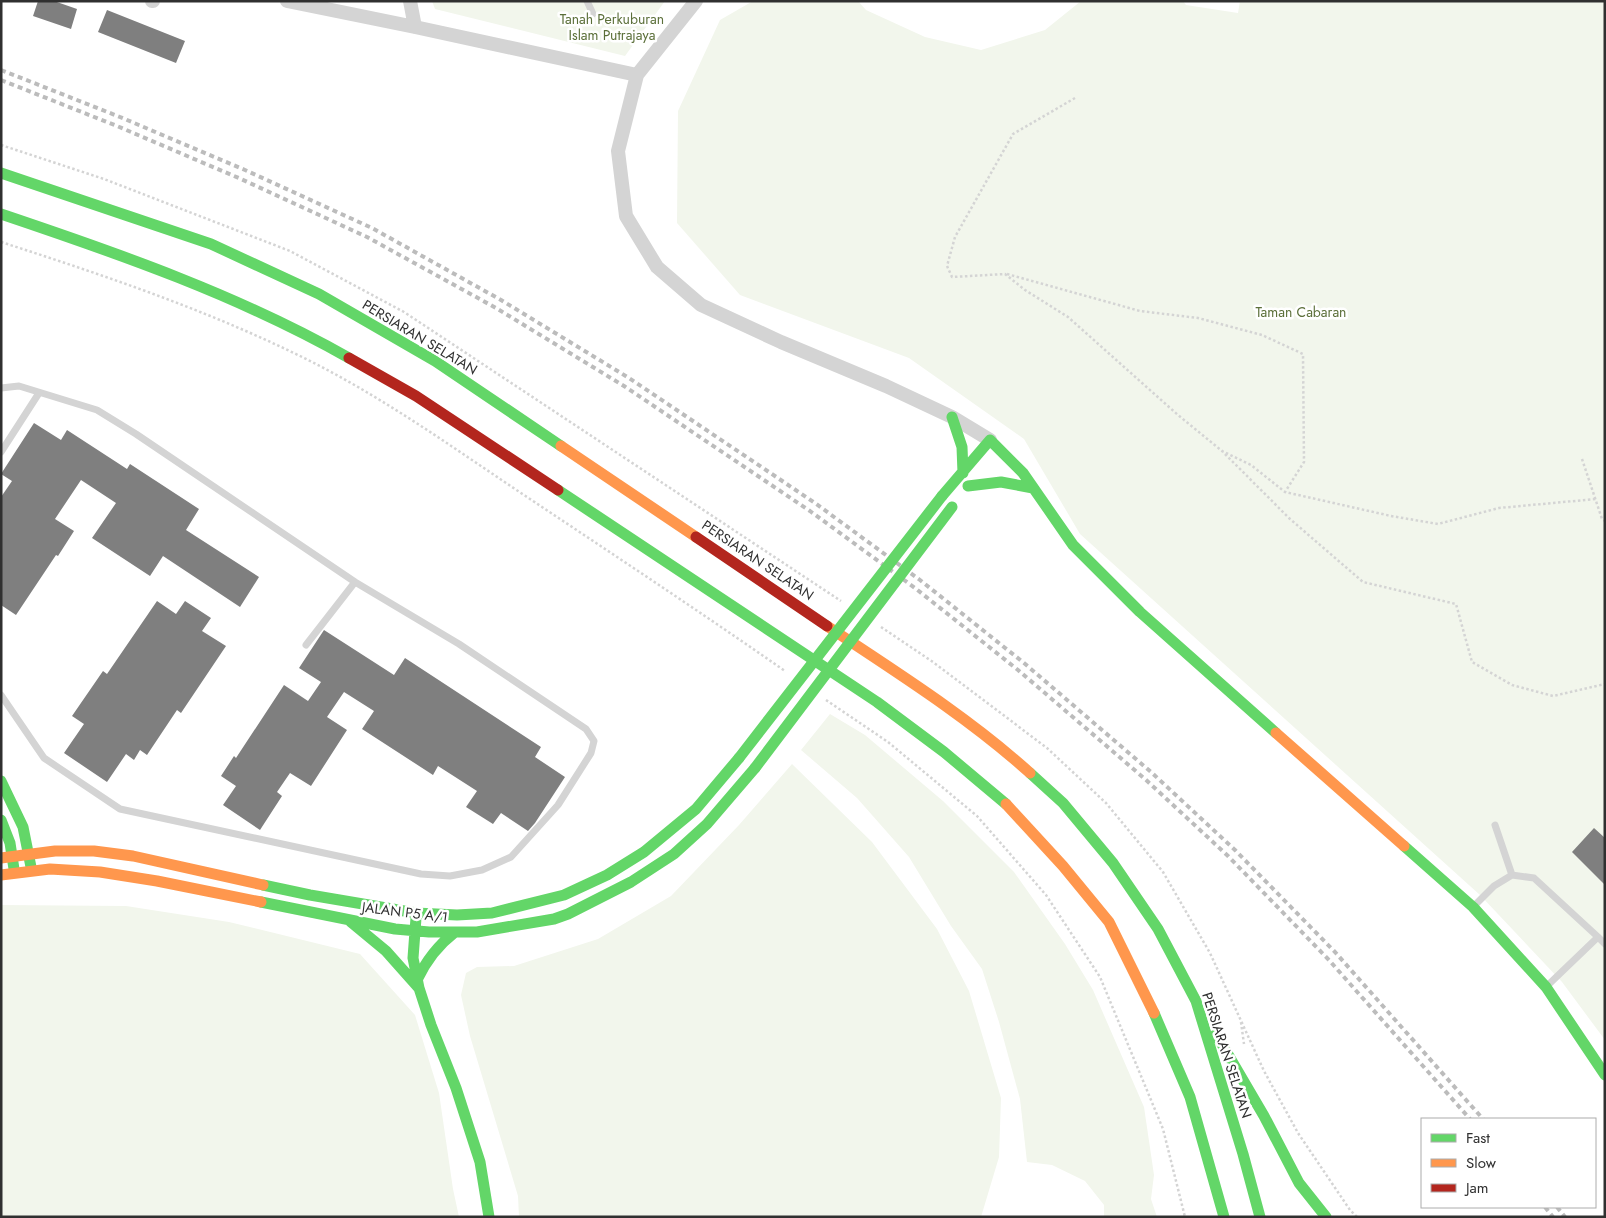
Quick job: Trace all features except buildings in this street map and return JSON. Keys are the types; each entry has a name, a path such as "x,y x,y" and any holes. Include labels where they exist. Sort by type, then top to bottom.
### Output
{"street":[{"path":"287,1 637,75"},
{"path":"410,1 415,27"},
{"path":"696,1 637,75 618,151 626,216 656,267 700,305 781,342 886,386 952,417 1010,459 1073,544 1140,612 1473,907 1546,987 1605,1075"},
{"name":"PERSIARAN SELATAN","path":"1,173 34,182 211,244 319,294 435,361 937,700 1012,757 1063,803 1113,863 1158,929 1196,1001 1243,1154 1260,1217"},
{"path":"1,214 100,247 192,283 312,337 416,396 878,702 944,752 1009,807 1063,866 1109,922 1155,1014 1190,1097 1224,1217"},
{"path":"952,417 962,447 963,473"},
{"name":"JALAN P5 A/1","path":"7,857 56,851 133,856 310,894 416,913 457,915 492,913 564,895 607,875 644,852 696,809 739,758 942,496 963,473 994,448"},
{"name":"JALAN P5 A/1","path":"1,875 50,869 100,872 157,881 414,931 454,933 504,929 558,918 644,875 675,853 722,808 755,768 980,471"},
{"path":"960,496 1003,480 1033,488"},
{"path":"1,781 23,827 32,871"},
{"path":"1,820 10,843 7,857 15,873"},
{"path":"416,913 413,958 418,984 431,1025 456,1088 480,1162 489,1217"},
{"path":"348,919 386,951 418,984"},
{"path":"418,984 428,958 443,940 454,933"},
{"path":"1196,1001 1264,1116 1299,1182 1326,1217"},
{"path":"1190,1097 1212,1217"}],"lane":[{"path":"587,1 593,14"},
{"path":"1,388 20,386 96,410 161,450 356,582 459,644 539,697 586,729 594,741 591,753 558,805 511,857 482,870 450,876 421,874 120,809 44,758 1,695"},
{"path":"1,452 39,393"},
{"path":"306,645 356,582"},
{"path":"1495,825 1512,876"},
{"path":"1473,907 1494,886 1512,876 1534,878 1605,944"},
{"path":"1546,987 1598,937"}],"path":[{"path":"1075,98 1013,134 955,237 947,266 952,277 1005,274 1140,311 1198,318 1262,335 1303,354 1304,462 1285,492"},
{"path":"1,242 112,278 301,356 408,417 790,674"},
{"path":"1005,274 1025,290 1068,318 1178,415 1222,451 1290,519 1363,582 1456,604 1472,662 1512,685 1553,696 1605,684"},
{"path":"1222,451 1251,465 1285,492 1391,516 1438,524 1499,508 1596,499"},
{"path":"1582,460 1605,521"},
{"path":"822,697 888,742 977,816 1046,895 1100,977 1162,1129 1185,1217"}],"green space":[{"name":"Tanah Perkuburan Islam Putrajaya","path":"432,1 665,1 625,56 435,9"},
{"name":"Taman Cabaran","path":"753,1 858,1 866,10 925,37 981,50 1045,30 1081,1 1183,1 1186,5 1238,13 1240,1 1605,1 1605,1040 1562,982 1480,895 1080,534 1024,439 909,358 740,295 677,223 678,111 720,20"},
{"path":"830,714 865,735 943,801 1014,872 1065,944 1093,990 1144,1107 1154,1175 1151,1199 1157,1217 1104,1217 1104,1205 1085,1181 1052,1165 1027,1162 1020,1099 982,969 951,926 909,857 857,798 801,750"},
{"path":"792,764 872,842 937,929 969,991 1001,1098 999,1157 981,1217 519,1217 518,1196 470,1036 461,995 466,973 477,967 514,966 598,939 671,896 739,825"},
{"path":"1,905 126,906 229,922 360,954 415,1015 439,1093 459,1217 1,1217"}],"railway":[{"path":"1,70 120,117 245,170 372,228 501,300 629,378 815,503 920,580 1024,663 1151,772 1235,850 1335,952 1482,1118"},
{"path":"1,80 117,126 241,179 367,237 496,308 624,386 810,511 915,588 1018,670 1145,779 1228,856 1328,959 1469,1118"},
{"path":"1546,1208 1553,1217"},
{"path":"1558,1208 1565,1217"}],"traffic: fast":[{"path":"1,173 211,244 319,294 435,361 561,446"},
{"path":"1,214 179,278 265,315 349,358"},
{"path":"952,417 962,447 963,473"},
{"path":"942,496 990,440 1023,473 1073,545 1140,612 1276,733"},
{"path":"968,486 1001,482 1033,488"},
{"path":"558,490 877,702 944,752 1006,804"},
{"path":"739,758 942,496"},
{"path":"755,768 952,507"},
{"path":"263,885 416,913 457,915 492,913 564,895 607,875 644,852 696,809 739,758"},
{"path":"261,902 395,929 429,932 477,932 554,919 568,914 631,882 674,854 707,824 755,768"},
{"path":"1030,773 1063,803 1113,863 1158,929 1196,1001 1243,1154 1260,1217"},
{"path":"1,781 23,827 31,867"},
{"path":"1,820 10,843 14,869"},
{"path":"1404,846 1473,907 1546,987 1605,1075"},
{"path":"416,918 413,958 419,988 431,1025 456,1088 480,1162 489,1217"},
{"path":"351,922 386,951 418,987"},
{"path":"417,980 432,954 454,933"},
{"path":"1154,1013 1190,1097 1224,1217"},
{"path":"1216,1034 1264,1116 1299,1183 1326,1217"}],"traffic: slow":[{"path":"561,446 696,537"},
{"path":"827,626 957,714 1030,773"},
{"path":"1276,733 1404,846"},
{"path":"1006,804 1063,866 1109,922 1154,1013"},
{"path":"1,858 55,851 94,851 133,856 263,885"},
{"path":"1,875 50,869 100,872 157,881 261,902"}],"traffic: jam":[{"path":"349,358 416,396 558,490"},
{"path":"696,537 827,626"}]}
